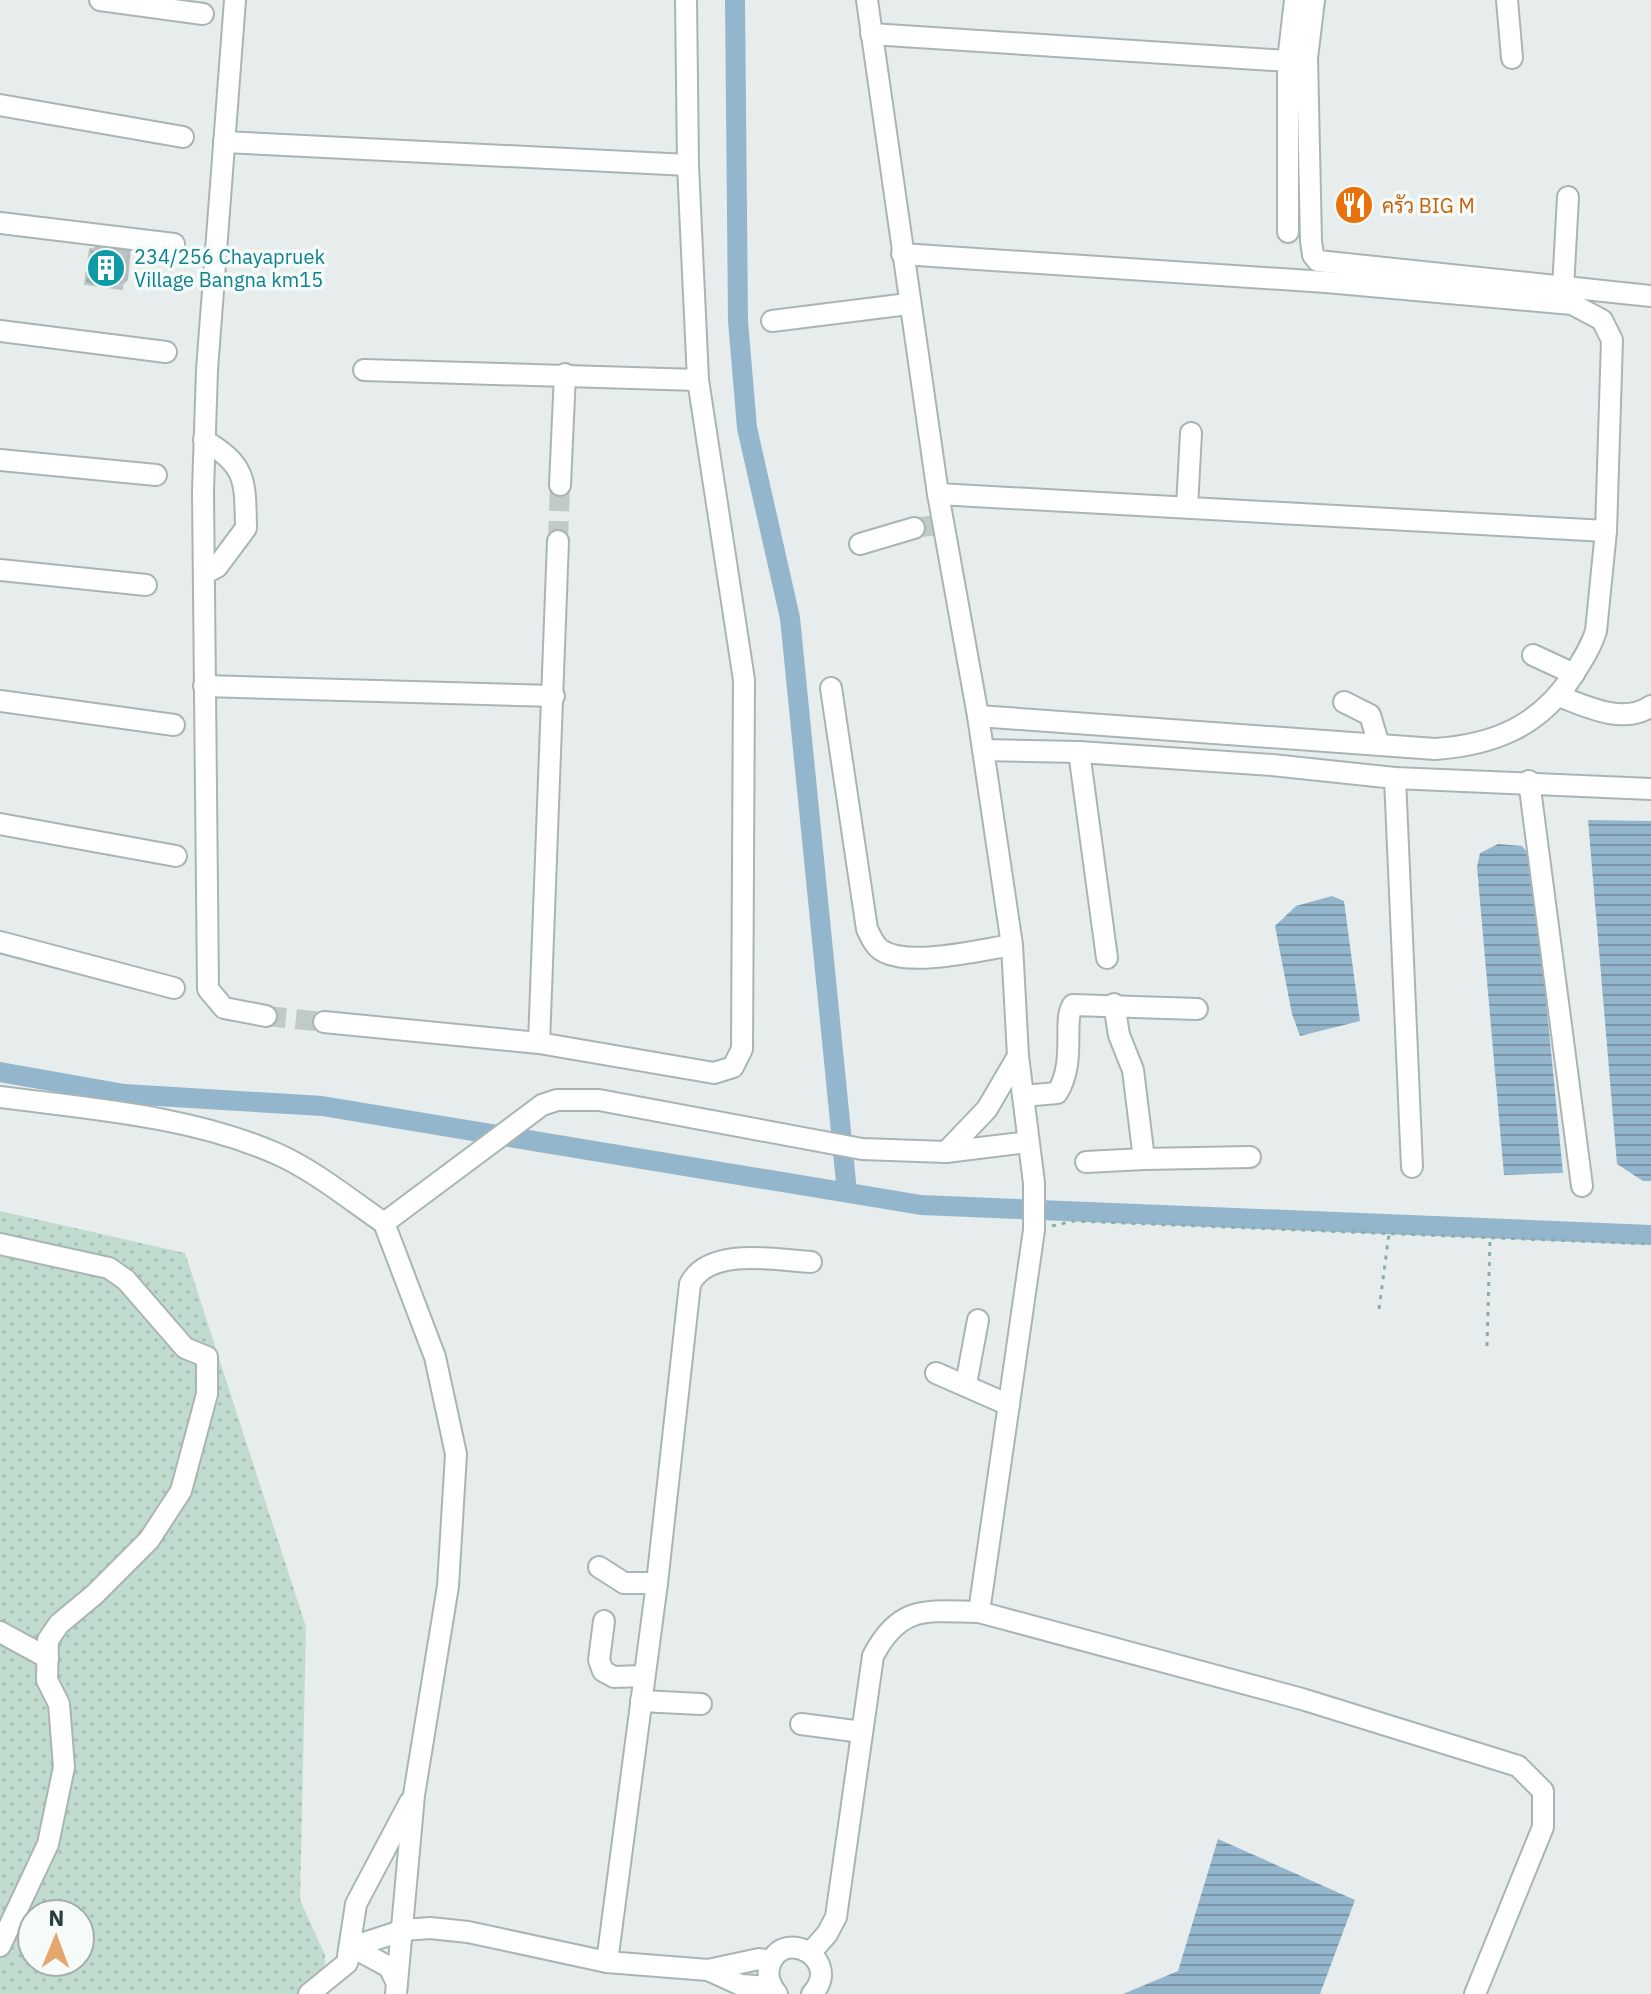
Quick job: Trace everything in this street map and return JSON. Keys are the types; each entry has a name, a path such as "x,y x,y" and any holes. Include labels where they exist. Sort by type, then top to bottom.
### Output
{"street":[{"path":"100,0 203,14"},
{"path":"235,0 204,440 208,989 224,1008 266,1016"},
{"path":"324,1022 539,1043 714,1073 733,1067 742,1049 744,680 698,380 688,165 686,0"},
{"path":"867,0 940,524 978,716 1012,945 1018,1056 1034,1183 1034,1230 979,1612"},
{"path":"1288,232 1288,61 1295,0"},
{"path":"1314,0 1307,58 1311,241 1313,255 1318,261 1651,296"},
{"path":"1507,0 1512,58"},
{"path":"871,34 1288,61"},
{"path":"0,105 183,137"},
{"path":"224,142 688,165"},
{"path":"1563,288 1568,197"},
{"path":"0,223 174,244"},
{"path":"902,254 1326,282 1572,304 1591,311 1602,320 1612,340 1606,531 1596,631 1592,645 1559,696 1524,726 1470,746 1435,749 978,716"},
{"path":"772,321 908,304"},
{"path":"0,331 166,352"},
{"path":"364,370 698,380"},
{"path":"560,485 565,374"},
{"path":"1187,507 1191,433"},
{"path":"204,440 231,456 242,471 246,528 217,567 204,574"},
{"path":"0,460 156,475"},
{"path":"938,494 1606,531"},
{"path":"860,544 914,528"},
{"path":"539,1043 558,541"},
{"path":"0,570 146,585"},
{"path":"1533,655 1574,674"},
{"path":"204,686 554,696"},
{"path":"831,688 867,929 876,947 894,956 935,957 1012,945"},
{"path":"1559,696 1612,713 1632,715 1651,706"},
{"path":"0,701 174,725"},
{"path":"1344,702 1370,715 1379,745"},
{"path":"983,750 1079,752 1272,765 1395,778 1529,781 1651,789"},
{"path":"1079,752 1107,958"},
{"path":"1395,778 1412,1167"},
{"path":"1529,781 1582,1186"},
{"path":"0,824 176,856"},
{"path":"0,942 174,988"},
{"path":"1114,1004 1119,1035 1133,1070 1144,1159"},
{"path":"1023,1096 1057,1093 1061,1087 1070,1059 1069,1015 1073,1005 1197,1009"},
{"path":"946,1152 987,1109 1018,1056"},
{"path":"0,1097 99,1111 230,1136 279,1155 384,1223 435,1357 456,1454 448,1586 414,1795 397,1989"},
{"path":"384,1223 463,1160 542,1105 557,1100 599,1100 862,1149 946,1152 1028,1142"},
{"path":"1086,1162 1250,1157"},
{"path":"0,1244 109,1268 126,1280 185,1348 207,1357 207,1394 181,1491 149,1540 59,1624 48,1640 47,1680 59,1704 64,1767 48,1844 0,1946"},
{"path":"607,1962 642,1676 657,1583 690,1284 694,1277 719,1262 736,1259 811,1262"},
{"path":"966,1384 978,1320"},
{"path":"936,1373 1009,1405"},
{"path":"599,1567 624,1583 657,1583"},
{"path":"811,1952 827,1934 836,1917 873,1656 883,1636 907,1615 926,1611 979,1612 1302,1699 1518,1766 1543,1791 1543,1827 1475,1994"},
{"path":"604,1621 599,1660 603,1671 614,1677 642,1676"},
{"path":"0,1632 48,1658"},
{"path":"641,1701 701,1704"},
{"path":"801,1724 862,1732"},
{"path":"349,1955 356,1904 414,1795"},
{"path":"309,1994 349,1955 404,1930 430,1928 468,1932 607,1962 708,1970 759,1959 771,1961"},
{"path":"776,1992 768,1969 771,1961 777,1953 794,1947 811,1952 818,1959 822,1976 812,1994"},
{"path":"349,1955 389,1967 397,1989"},
{"path":"708,1970 741,1985 776,1992"}],"path":[{"path":"1034,1230 1074,1221 1651,1244"},
{"path":"1379,1309 1389,1234"},
{"path":"1487,1346 1490,1239"}],"green space":[{"path":"0,1211 185,1253 306,1627 300,1900 325,1955 324,1994 0,1994"}],"water":[{"path":"1588,820 1651,821 1651,1181 1643,1181 1617,1164"},
{"path":"1498,844 1522,846 1532,858 1563,1173 1504,1175 1477,867 1480,853"},
{"path":"1332,896 1344,901 1360,1021 1300,1036 1292,1014 1275,926 1296,906"},
{"path":"1218,1839 1355,1900 1320,1994 1123,1994 1178,1971"}],"building":[{"name":"234/256 Chayapruek Village Bangna km15","path":"90,249 125,252 122,289 85,284"}],"waterway":[{"path":"735,0 738,321 747,428 790,618 847,1192"},
{"path":"0,1072 124,1094 322,1106 921,1205 1651,1235"}],"tunnel":[{"path":"558,541 560,485"},
{"path":"914,528 937,525"},
{"path":"266,1016 324,1022"}],"place":[{"name":"ครัว BIG M","path":"1354,205"},
{"name":"234/256 Chayapruek Village Bangna km15","path":"106,268"}]}
